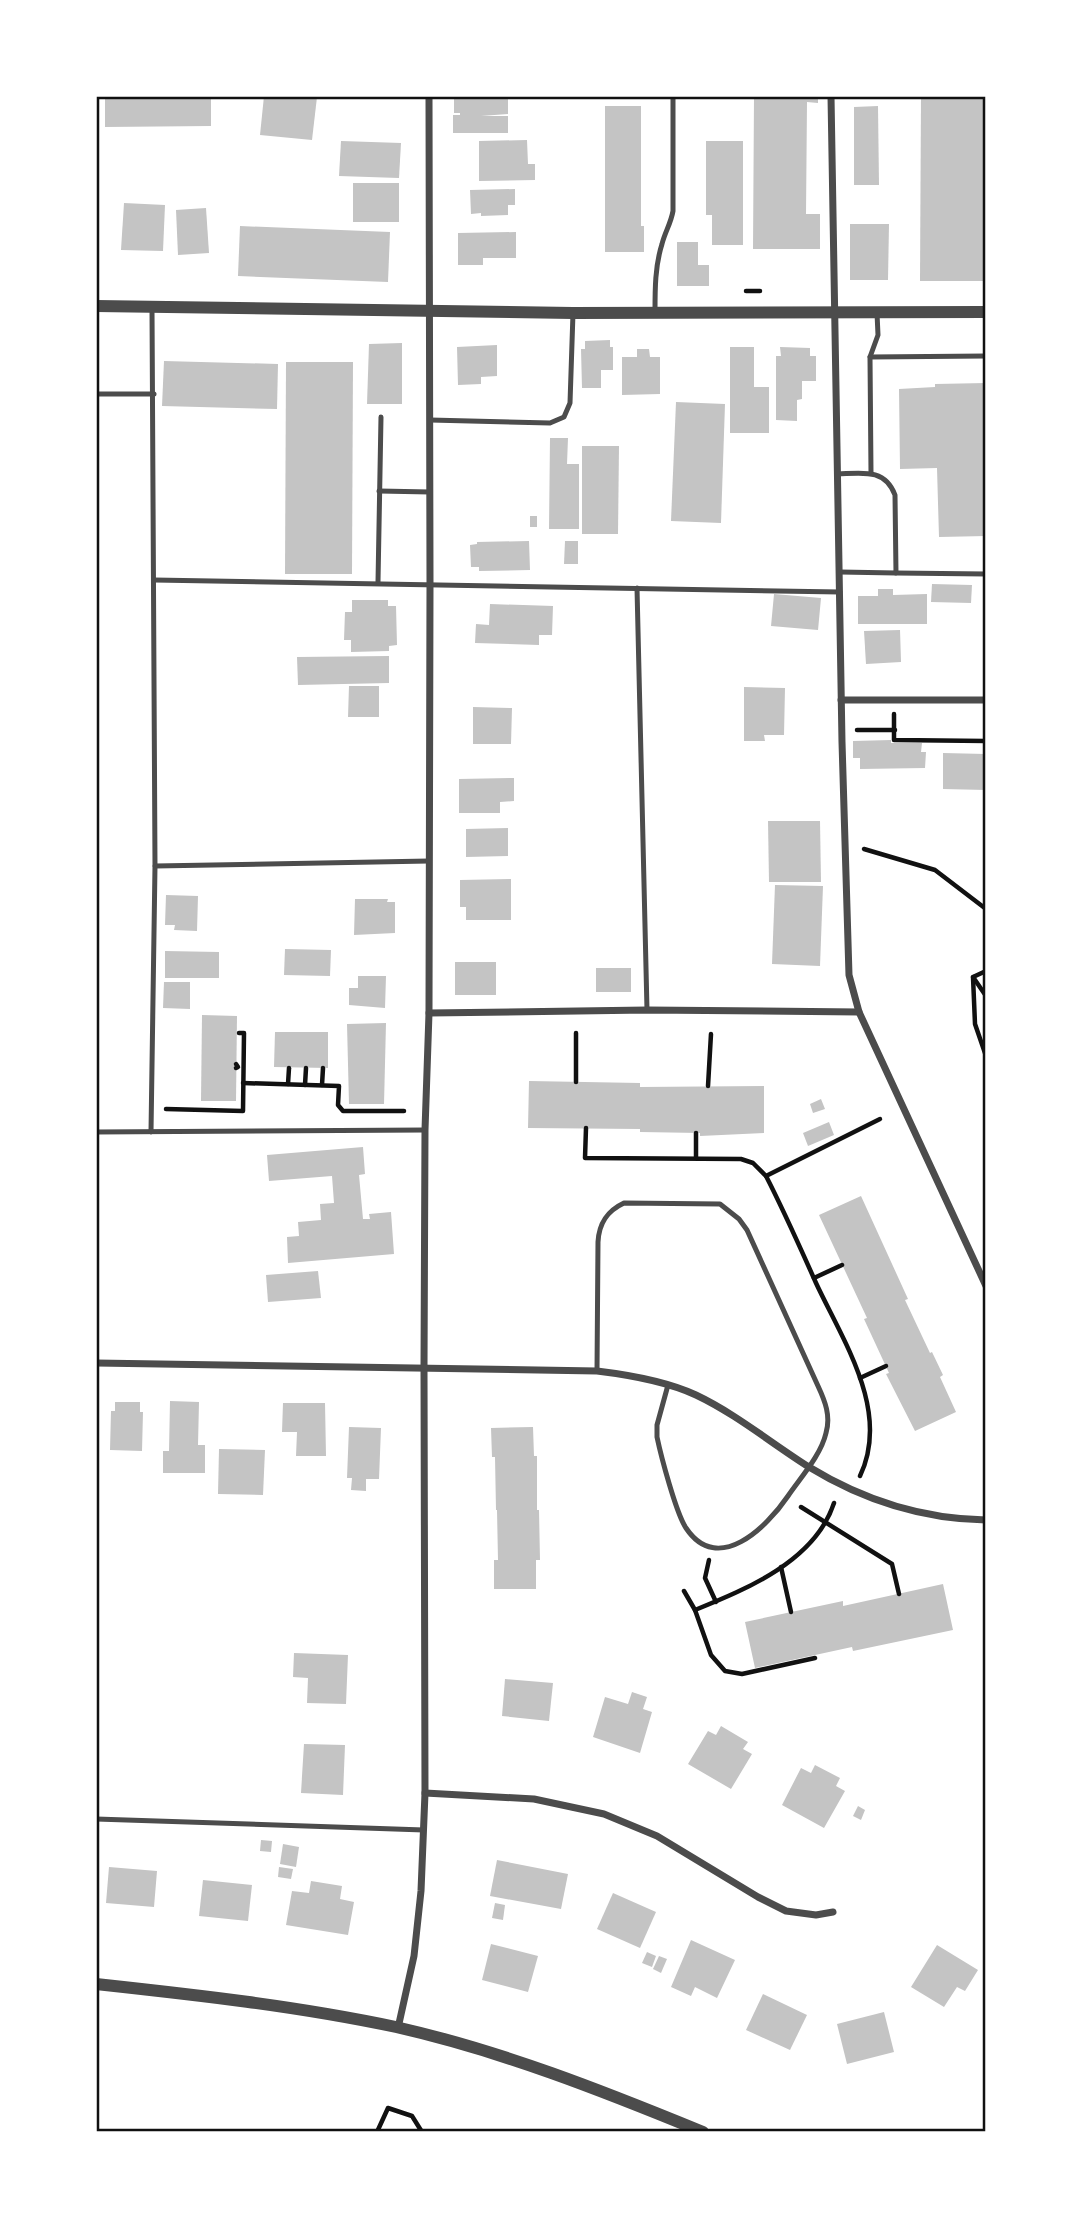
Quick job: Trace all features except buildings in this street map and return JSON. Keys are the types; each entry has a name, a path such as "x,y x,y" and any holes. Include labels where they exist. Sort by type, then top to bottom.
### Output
{"street":[{"path":"398,2028 414,1956 421,1891 425,1793 425,1130 429,1013 429,96"},
{"path":"831,96 841,700 849,975 859,1012 986,1286"},
{"path":"96,306 573,313 986,312"},
{"path":"841,700 986,700"},
{"path":"429,1013 648,1010 859,1012"},
{"path":"96,1363 424,1367 597,1371 628,1375 693,1394 730,1413 808,1466 848,1489 900,1508 949,1518 986,1520"},
{"path":"425,1793 534,1799 604,1814 657,1836 786,1911 816,1916 833,1912"},
{"path":"96,1984 287,2007 398,2028 484,2051 561,2076 703,2132"}],"lane":[{"path":"655,312 655,282 659,257 673,211 673,96"},
{"path":"151,1132 155,866 152,307"},
{"path":"430,420 551,424 564,417 570,403 573,313"},
{"path":"871,472 870,357 878,335 877,313"},
{"path":"870,357 986,356"},
{"path":"96,394 154,394"},
{"path":"377,582 381,417"},
{"path":"838,474 871,472 887,481 895,495 896,573"},
{"path":"379,491 430,492"},
{"path":"840,572 986,575"},
{"path":"153,580 840,592"},
{"path":"637,588 648,1010"},
{"path":"155,866 429,861"},
{"path":"96,1132 425,1130"},
{"path":"597,1371 598,1242 601,1223 605,1217 624,1203 720,1204 739,1219 747,1230 825,1402 828,1421 827,1431 808,1466 784,1502 758,1532 737,1545 726,1548 712,1546 693,1536 683,1523 659,1449 657,1426 668,1385"},
{"path":"96,1819 424,1830"}],"path":[{"path":"881,714 894,714 894,740 986,741"},
{"path":"852,730 895,730"},
{"path":"864,849 935,870 986,909"},
{"path":"973,976 986,971"},
{"path":"973,976 986,996"},
{"path":"973,976 975,1024 986,1056"},
{"path":"163,1109 243,1111 243,1085 239,1066 244,1033 237,1033"},
{"path":"576,1033 576,1082"},
{"path":"708,1086 711,1034"},
{"path":"288,1085 289,1068"},
{"path":"305,1085 306,1068"},
{"path":"322,1085 323,1068"},
{"path":"236,1086 339,1086 338,1105 343,1111 404,1111"},
{"path":"766,1175 880,1119"},
{"path":"696,1133 696,1158"},
{"path":"814,1278 842,1265"},
{"path":"860,1378 886,1366"},
{"path":"695,1610 753,1585 781,1567 809,1543 827,1522 834,1503"},
{"path":"797,1512 802,1506 891,1564 899,1594"},
{"path":"712,1546 705,1578 716,1602"},
{"path":"781,1567 791,1612"},
{"path":"684,1591 695,1610 711,1655 725,1671 742,1674 814,1658"},
{"path":"377,2132 388,2108 412,2116 422,2132"}]}
